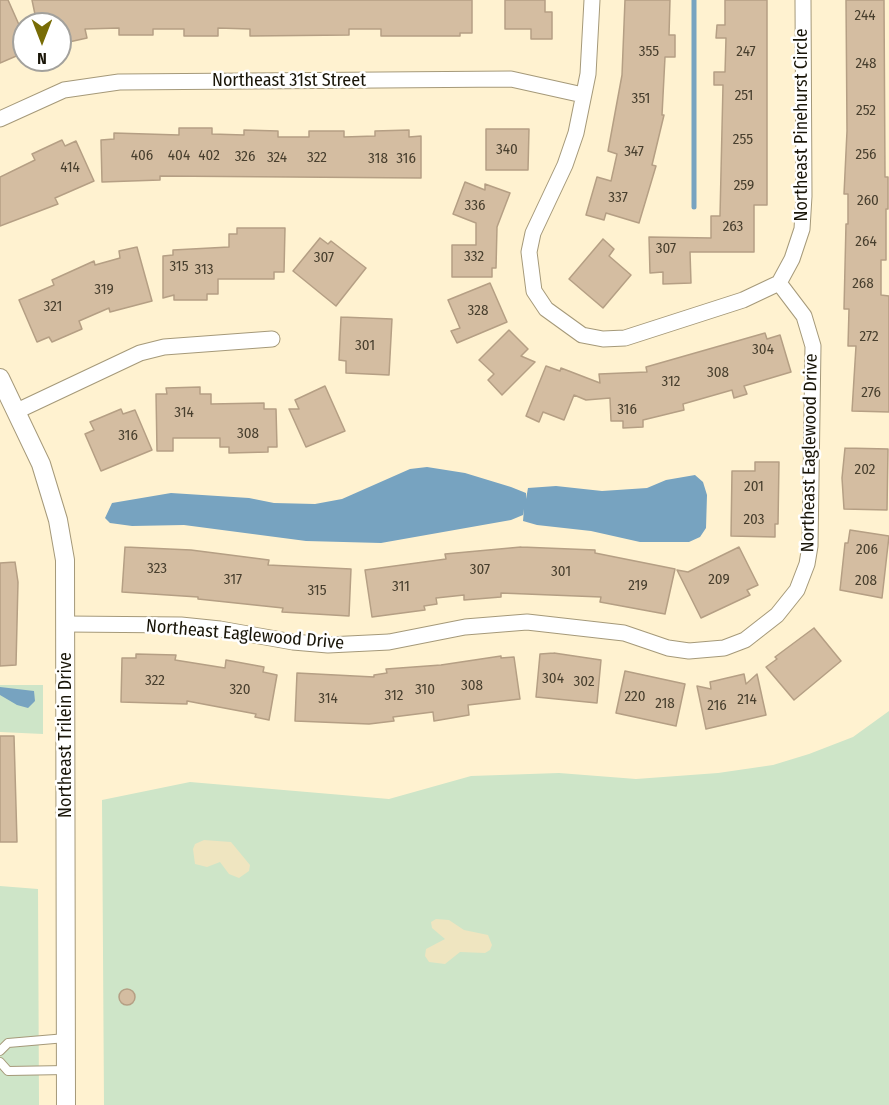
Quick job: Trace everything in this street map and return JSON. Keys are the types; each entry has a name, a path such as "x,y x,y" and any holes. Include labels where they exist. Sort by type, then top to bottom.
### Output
{"street":[{"path":"592,0 588,74 576,133 565,165 533,233 529,252 534,291 546,309 582,335 603,339 625,338 743,300 779,283"},
{"name":"Northeast Pinehurst Circle","path":"779,283 792,259 802,229 804,196 803,0"},
{"name":"Northeast 31st Street","path":"0,119 64,90 119,82 511,79 583,95"},
{"name":"Northeast Eaglewood Drive","path":"66,624 181,625 328,645 389,642 465,627 527,622 624,633 679,650 713,650 745,640 770,622 797,590 807,564 810,546 813,346 804,316 779,283"},
{"path":"16,411 140,353 164,347 272,339"},
{"name":"Northeast Trilein Drive","path":"0,378 41,464 58,520 65,560 66,1105"}],"lane":[{"path":"0,1051 8,1043 66,1038"},
{"path":"0,1062 8,1071 66,1070"}],"green space":[{"path":"0,685 43,685 43,734 0,732"},
{"path":"889,711 889,1105 104,1105 102,800 190,782 389,799 471,776 559,773 636,779 718,773 773,765 809,754 853,737"},
{"path":"0,886 38,889 39,1105 0,1105"}],"sand":[{"path":"204,840 231,842 250,865 249,871 239,878 229,874 220,862 207,867 195,864 193,849 195,844"},
{"path":"436,919 449,920 464,930 488,935 492,945 490,950 485,953 460,952 445,964 429,962 425,956 426,949 445,939 432,928 431,922"}],"water":[{"path":"427,467 465,473 511,487 526,493 526,499 528,488 556,486 602,491 647,488 666,480 695,475 703,482 707,495 706,528 700,537 689,542 640,542 591,531 537,525 523,521 524,509 523,515 511,520 381,543 306,541 184,525 132,526 110,523 105,518 112,503 171,493 249,498 274,503 315,504 342,499 410,469"},
{"path":"0,687 34,691 35,701 28,708 17,705 0,695"}],"building":[{"path":"0,0 8,0 13,12 12,58 0,63"},
{"path":"32,0 472,0 472,33 460,33 460,36 381,36 381,29 349,29 349,35 250,36 250,29 218,28 218,36 184,36 184,29 153,29 153,35 119,35 119,28 85,29 87,38 72,41 72,12 34,12"},
{"path":"505,0 545,0 545,12 552,12 552,39 531,39 531,29 505,29"},
{"path":"625,0 670,0 669,35 675,35 675,57 665,57 662,115 664,115 652,165 656,166 639,223 606,213 604,220 586,215 597,177 611,181 617,154 608,151 622,75"},
{"path":"725,0 767,0 767,205 754,205 754,252 690,252 691,283 663,284 663,272 650,273 649,237 711,238 711,216 720,216 723,85 714,85 714,72 725,72 726,38 716,38 717,25 725,25"},
{"path":"846,0 884,0 885,177 888,177 888,209 886,209 886,260 881,260 881,295 889,296 889,412 852,411 856,346 848,346 849,309 844,309 846,224 848,224 848,194 844,194 847,131"},
{"path":"179,128 212,128 212,134 244,135 244,130 278,131 278,137 309,137 309,131 344,131 344,137 375,136 375,131 409,130 409,137 421,136 421,178 160,176 160,180 102,182 101,140 114,139 114,133 179,135"},
{"path":"486,129 529,129 528,170 486,170"},
{"path":"62,140 65,146 76,141 94,181 55,198 58,204 0,226 0,177 35,160 32,154"},
{"path":"465,182 485,190 485,184 510,193 497,227 496,268 492,268 492,277 452,277 452,245 476,245 476,223 453,214"},
{"path":"237,228 285,228 284,272 274,272 274,279 218,279 218,294 207,294 207,300 174,300 174,295 163,298 163,256 173,255 173,250 229,247 229,234 237,234"},
{"path":"320,238 328,244 331,241 366,268 336,306 293,271"},
{"path":"603,239 614,249 609,256 631,275 603,308 569,279"},
{"path":"137,247 152,301 110,312 109,308 79,321 82,329 52,342 49,337 37,342 19,300 54,285 52,280 94,261 95,265 120,258 119,251"},
{"path":"490,283 507,322 457,343 451,331 460,328 448,300"},
{"path":"341,317 392,319 389,375 346,373 346,361 339,360"},
{"path":"509,330 528,349 521,356 535,362 502,395 488,380 494,374 479,360"},
{"path":"765,333 767,339 780,335 791,372 744,386 747,394 734,398 732,390 683,404 684,410 643,420 643,427 623,428 623,421 611,421 610,398 586,400 574,395 564,420 543,412 539,422 526,416 546,366 560,371 561,368 600,383 599,374 647,372 646,367"},
{"path":"325,386 345,431 306,447 289,409 299,409 295,400"},
{"path":"200,387 200,394 211,394 211,404 264,403 264,409 276,409 277,447 268,447 268,452 229,453 229,447 220,447 220,438 173,438 173,451 157,451 156,394 167,394 166,388"},
{"path":"121,409 123,414 135,410 152,450 101,471 85,434 94,430 90,422"},
{"path":"845,448 888,449 887,510 844,509 842,478"},
{"path":"755,462 779,462 778,524 775,524 775,537 731,536 732,471 755,471"},
{"path":"850,530 889,536 882,598 840,590 845,543 848,543"},
{"path":"125,547 191,550 269,560 268,565 351,569 349,616 282,612 283,608 198,599 198,597 122,592"},
{"path":"521,547 595,550 595,553 675,569 665,614 600,602 601,597 501,593 501,597 464,600 464,595 436,598 437,604 424,606 425,610 372,617 365,570 446,559 445,554"},
{"path":"739,547 758,585 747,590 750,595 701,618 677,570 688,572"},
{"path":"15,562 18,582 16,665 0,666 0,563"},
{"path":"814,628 841,661 794,700 766,667 777,659 775,657"},
{"path":"554,653 601,660 597,703 536,697 540,654"},
{"path":"136,654 176,655 175,660 225,668 226,660 264,667 263,672 277,675 269,720 255,717 256,714 187,701 187,704 121,702 122,658 136,658"},
{"path":"501,656 501,658 514,657 520,699 468,705 469,715 434,721 433,712 393,717 394,721 369,724 295,721 297,673 374,677 374,675 387,673 386,669 441,665"},
{"path":"625,671 685,684 676,726 616,713"},
{"path":"744,674 746,684 757,674 766,715 706,729 697,686 711,689 710,682"},
{"path":"0,736 14,736 17,842 0,842"},
{"path":"124,989 130,989 135,997 133,1003 124,1005 119,1000 119,994"}],"waterway":[{"path":"694,0 694,207"}]}
